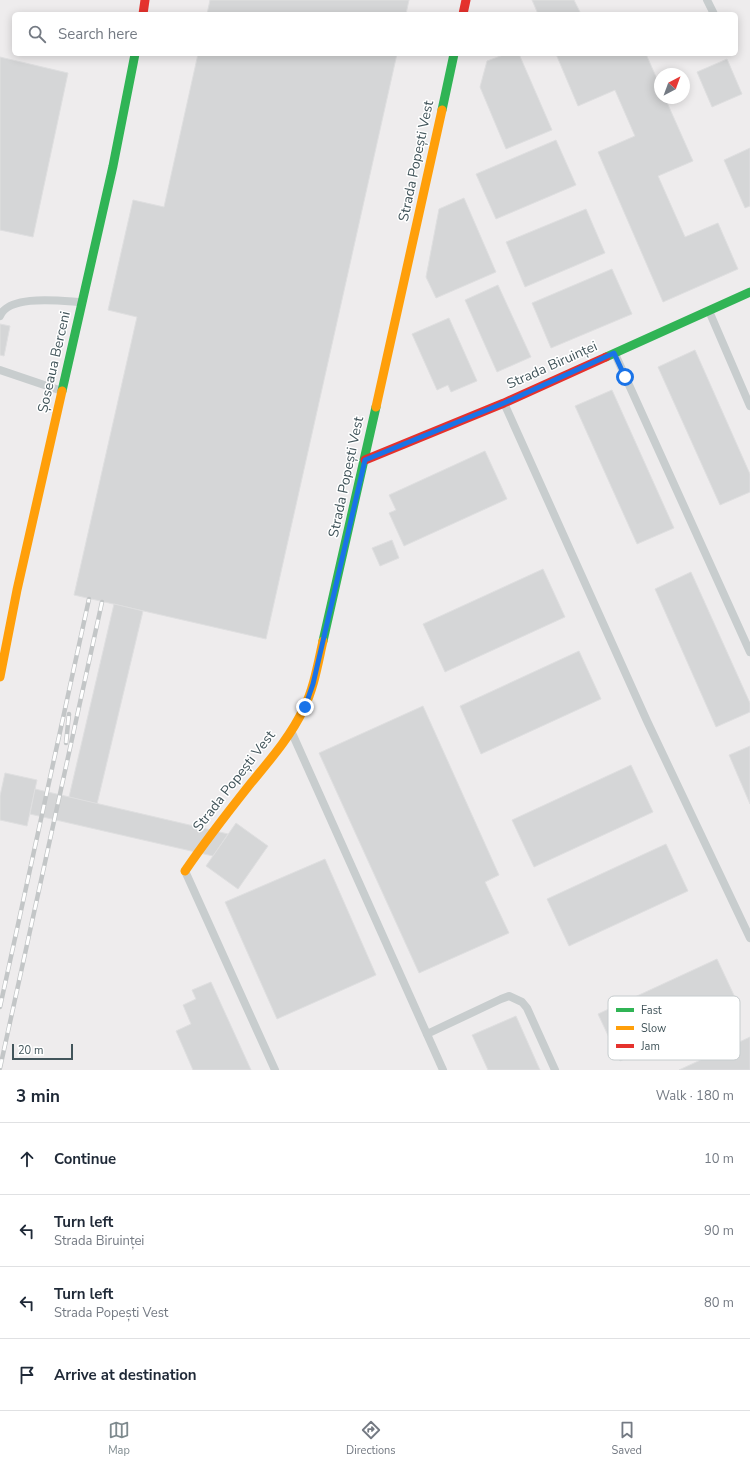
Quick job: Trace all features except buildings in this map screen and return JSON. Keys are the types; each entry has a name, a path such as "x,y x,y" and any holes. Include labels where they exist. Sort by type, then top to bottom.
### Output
{"street":[{"path":"142,12 145,0"},
{"path":"463,12 466,0"},
{"name":"Șoseaua Berceni","path":"0,677 17,590 113,166 135,56"},
{"name":"Strada Popești Vest","path":"185,871 208,837 291,731 305,707 313,684 365,460 454,56"},
{"name":"Strada Biruinței","path":"365,460 504,403 750,292"}],"lane":[{"path":"707,0 713,12"},
{"path":"0,316 5,308 10,304 22,301 82,302"},
{"path":"709,310 750,406"},
{"path":"614,353 750,652"},
{"path":"0,370 62,391"},
{"path":"504,403 647,720 750,938"},
{"path":"291,731 443,1070"},
{"path":"185,871 275,1070"},
{"path":"427,1034 509,996 522,1002 527,1008 555,1070"}],"railway":[{"path":"0,1007 89,599"},
{"path":"0,1068 102,602"},
{"path":"66,743 69,714"}],"traffic: fast":[{"path":"62,391 113,166 135,56"},
{"path":"442,110 454,56"},
{"path":"606,357 750,292"},
{"path":"323,641 376,407"}],"traffic: slow":[{"path":"376,407 442,110"},
{"path":"0,677 17,590 62,391"},
{"path":"185,871 217,826 287,738 299,718 310,692 323,641"}],"traffic: jam":[{"path":"143,12 145,0"},
{"path":"463,12 466,0"},
{"path":"365,460 504,403 606,357"}],"route":[{"path":"305,707 313,684 365,460 504,403 614,353 625,377"}]}
